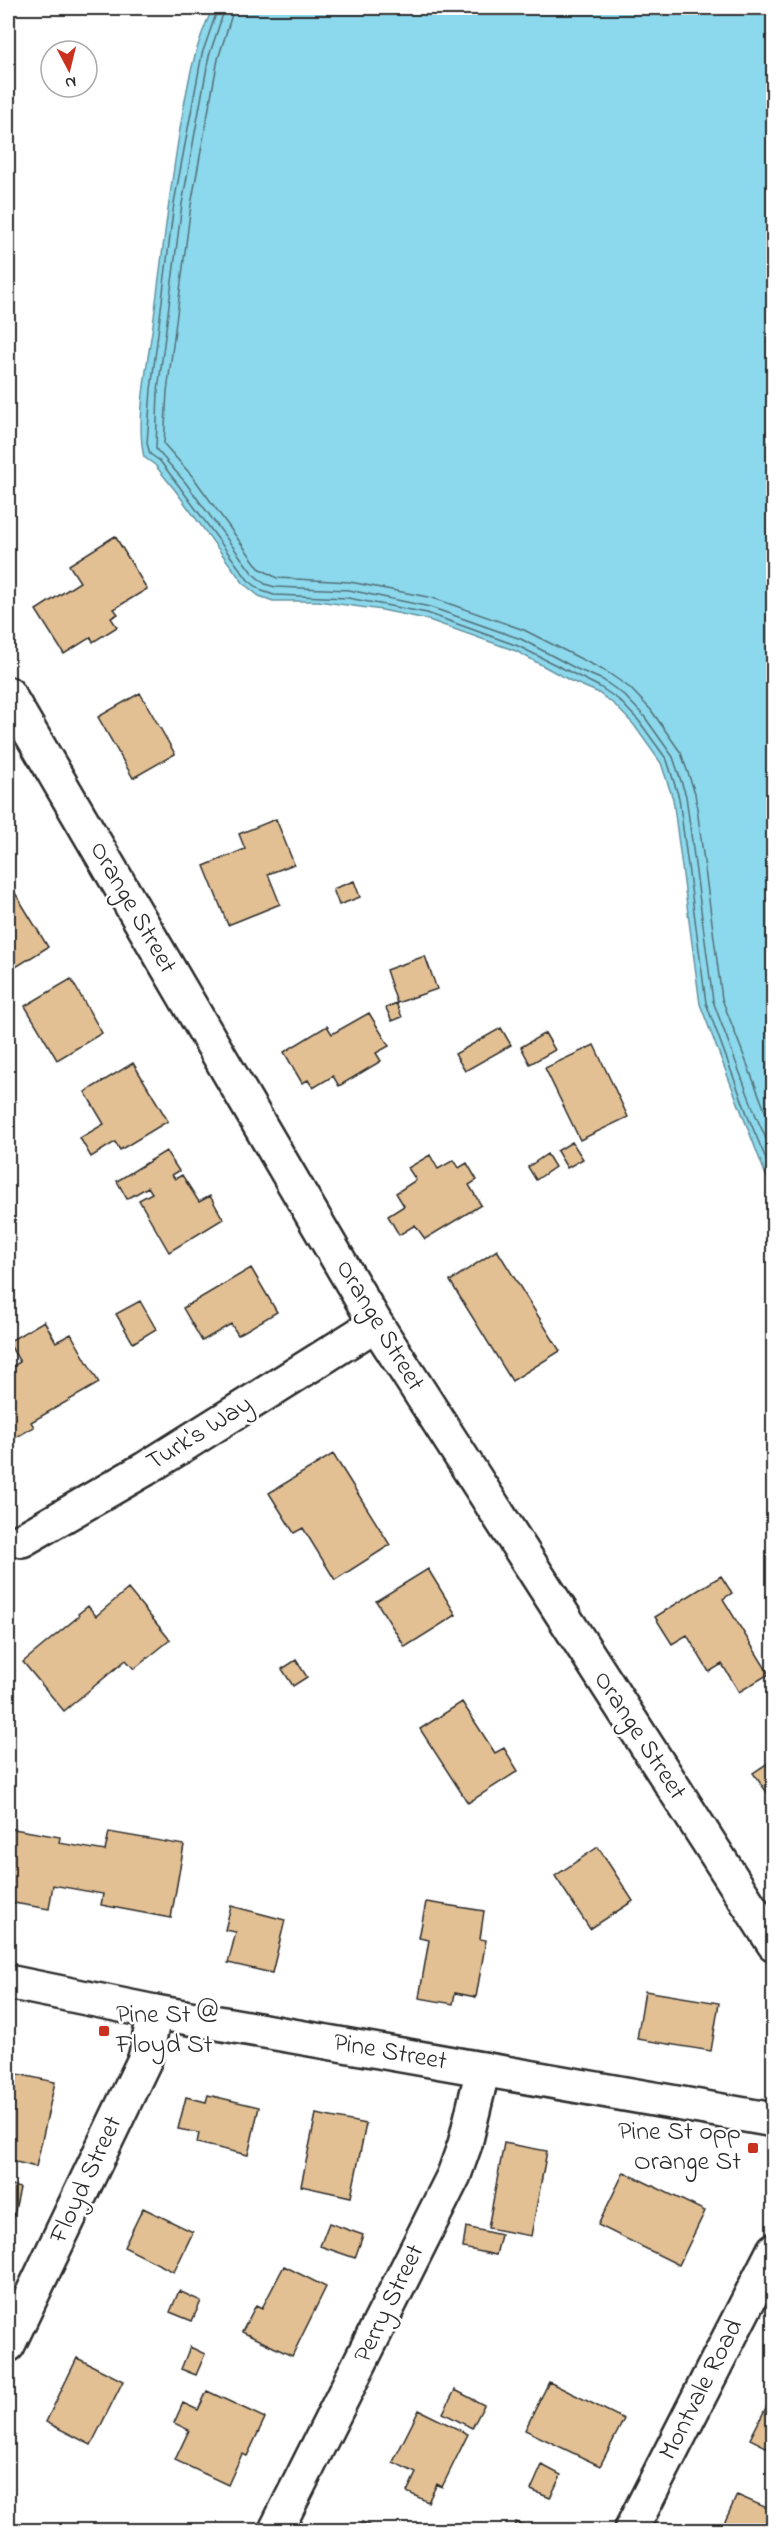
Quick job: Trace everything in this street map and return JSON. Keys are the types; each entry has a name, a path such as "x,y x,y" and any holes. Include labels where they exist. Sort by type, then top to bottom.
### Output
{"street":[{"name":"Orange Street","path":"8,696 376,1324 774,1944"},
{"name":"Turk's Way","path":"22,1540 145,1469 376,1324"},
{"name":"Pine Street","path":"8,1982 155,2012 774,2120"},
{"name":"Floyd Street","path":"8,2345 145,2059 155,2012"},
{"name":"Perry Street","path":"276,2530 454,2175 465,2144 483,2069"},
{"name":"Montvale Road","path":"631,2530 774,2250"}],"water":[{"path":"213,8 773,8 774,1183 770,1186 700,1004 673,799 661,763 634,725 615,705 597,692 571,681 516,651 426,619 318,601 273,601 259,596 244,584 175,490 155,465 144,457 142,407 175,158 191,70 200,38"}],"building":[{"path":"115,536 147,589 114,609 118,614 111,618 117,627 93,642 91,637 64,654 36,610 80,582 69,565"},
{"path":"140,693 175,754 133,778 98,717"},
{"path":"276,819 294,864 268,874 280,904 228,925 204,866 245,849 239,834"},
{"path":"354,881 360,897 339,905 333,889"},
{"path":"12,888 48,947 8,972 8,891"},
{"path":"425,956 437,989 397,1003 386,970"},
{"path":"71,979 102,1033 57,1060 25,1006"},
{"path":"396,1003 402,1017 392,1021 386,1008"},
{"path":"369,1013 389,1046 376,1053 381,1061 339,1086 333,1076 313,1088 308,1080 302,1083 284,1052 327,1026 332,1034"},
{"path":"501,1028 511,1045 465,1071 455,1054"},
{"path":"545,1033 555,1050 530,1064 521,1047"},
{"path":"594,1045 628,1117 580,1140 545,1068"},
{"path":"133,1063 168,1121 120,1150 115,1142 91,1157 80,1138 104,1124 85,1092"},
{"path":"572,1142 583,1159 567,1168 557,1151"},
{"path":"166,1151 179,1171 172,1175 175,1179 182,1175 199,1202 210,1196 223,1219 169,1252 139,1200 152,1193 148,1187 127,1199 117,1181"},
{"path":"547,1154 555,1167 536,1180 528,1167"},
{"path":"430,1155 438,1169 454,1160 459,1168 467,1163 477,1180 469,1185 481,1205 425,1239 415,1225 399,1235 388,1216 404,1206 396,1193 416,1180 408,1168"},
{"path":"497,1250 560,1351 512,1381 450,1281"},
{"path":"251,1268 277,1312 238,1335 231,1324 202,1341 183,1308"},
{"path":"140,1301 156,1329 133,1343 116,1314"},
{"path":"44,1321 56,1342 71,1334 99,1383 31,1422 34,1427 8,1442 8,1369 20,1362 8,1342"},
{"path":"333,1454 390,1545 335,1580 303,1528 294,1533 269,1493"},
{"path":"428,1569 456,1615 405,1647 376,1601"},
{"path":"721,1576 732,1593 723,1599 769,1674 739,1692 722,1664 709,1672 687,1635 672,1644 655,1617"},
{"path":"128,1589 170,1640 134,1669 126,1660 64,1711 23,1662 88,1606 96,1616"},
{"path":"296,1660 307,1677 293,1686 282,1669"},
{"path":"462,1702 495,1753 504,1748 518,1771 468,1803 420,1729"},
{"path":"774,1759 774,1802 753,1773"},
{"path":"8,1828 60,1837 59,1843 105,1851 109,1832 184,1845 171,1918 101,1905 103,1894 53,1885 49,1909 8,1902"},
{"path":"598,1847 633,1901 590,1929 555,1876"},
{"path":"426,1902 484,1911 480,1939 486,1940 476,1997 455,1993 453,2004 419,1998 429,1940 419,1938"},
{"path":"231,1906 285,1920 272,1973 228,1963 236,1932 225,1930"},
{"path":"645,1991 719,2003 711,2051 637,2039"},
{"path":"8,2072 55,2082 36,2167 8,2160"},
{"path":"208,2095 259,2107 248,2155 197,2143 199,2133 178,2129 186,2097 206,2102"},
{"path":"316,2114 366,2124 351,2197 301,2186"},
{"path":"504,2143 547,2151 531,2236 488,2228"},
{"path":"624,2172 705,2211 679,2265 598,2225"},
{"path":"8,2185 20,2188 12,2224 8,2223"},
{"path":"143,2208 193,2232 174,2272 124,2247"},
{"path":"329,2223 363,2235 355,2258 320,2246"},
{"path":"466,2227 501,2235 496,2255 463,2248"},
{"path":"284,2266 326,2287 292,2356 242,2332 256,2305 262,2308"},
{"path":"179,2291 201,2301 192,2321 170,2312"},
{"path":"190,2347 205,2354 196,2375 181,2369"},
{"path":"77,2358 123,2381 91,2445 46,2422"},
{"path":"549,2382 624,2419 600,2466 525,2430"},
{"path":"455,2390 484,2405 472,2428 443,2413"},
{"path":"207,2391 265,2418 247,2456 242,2454 228,2485 175,2460 189,2430 174,2423 183,2403 198,2410"},
{"path":"774,2392 774,2451 750,2439"},
{"path":"419,2410 468,2434 442,2487 437,2484 428,2502 407,2492 416,2473 393,2462"},
{"path":"542,2465 561,2475 550,2498 531,2490"},
{"path":"737,2495 774,2511 772,2530 721,2530"},
{"path":"362,2522 379,2530 357,2530"},
{"path":"516,2522 534,2530 512,2530"}],"place":[{"name":"Pine St @ Floyd St","path":"104,2031"},
{"name":"Pine St opp Orange St","path":"753,2148"}]}
